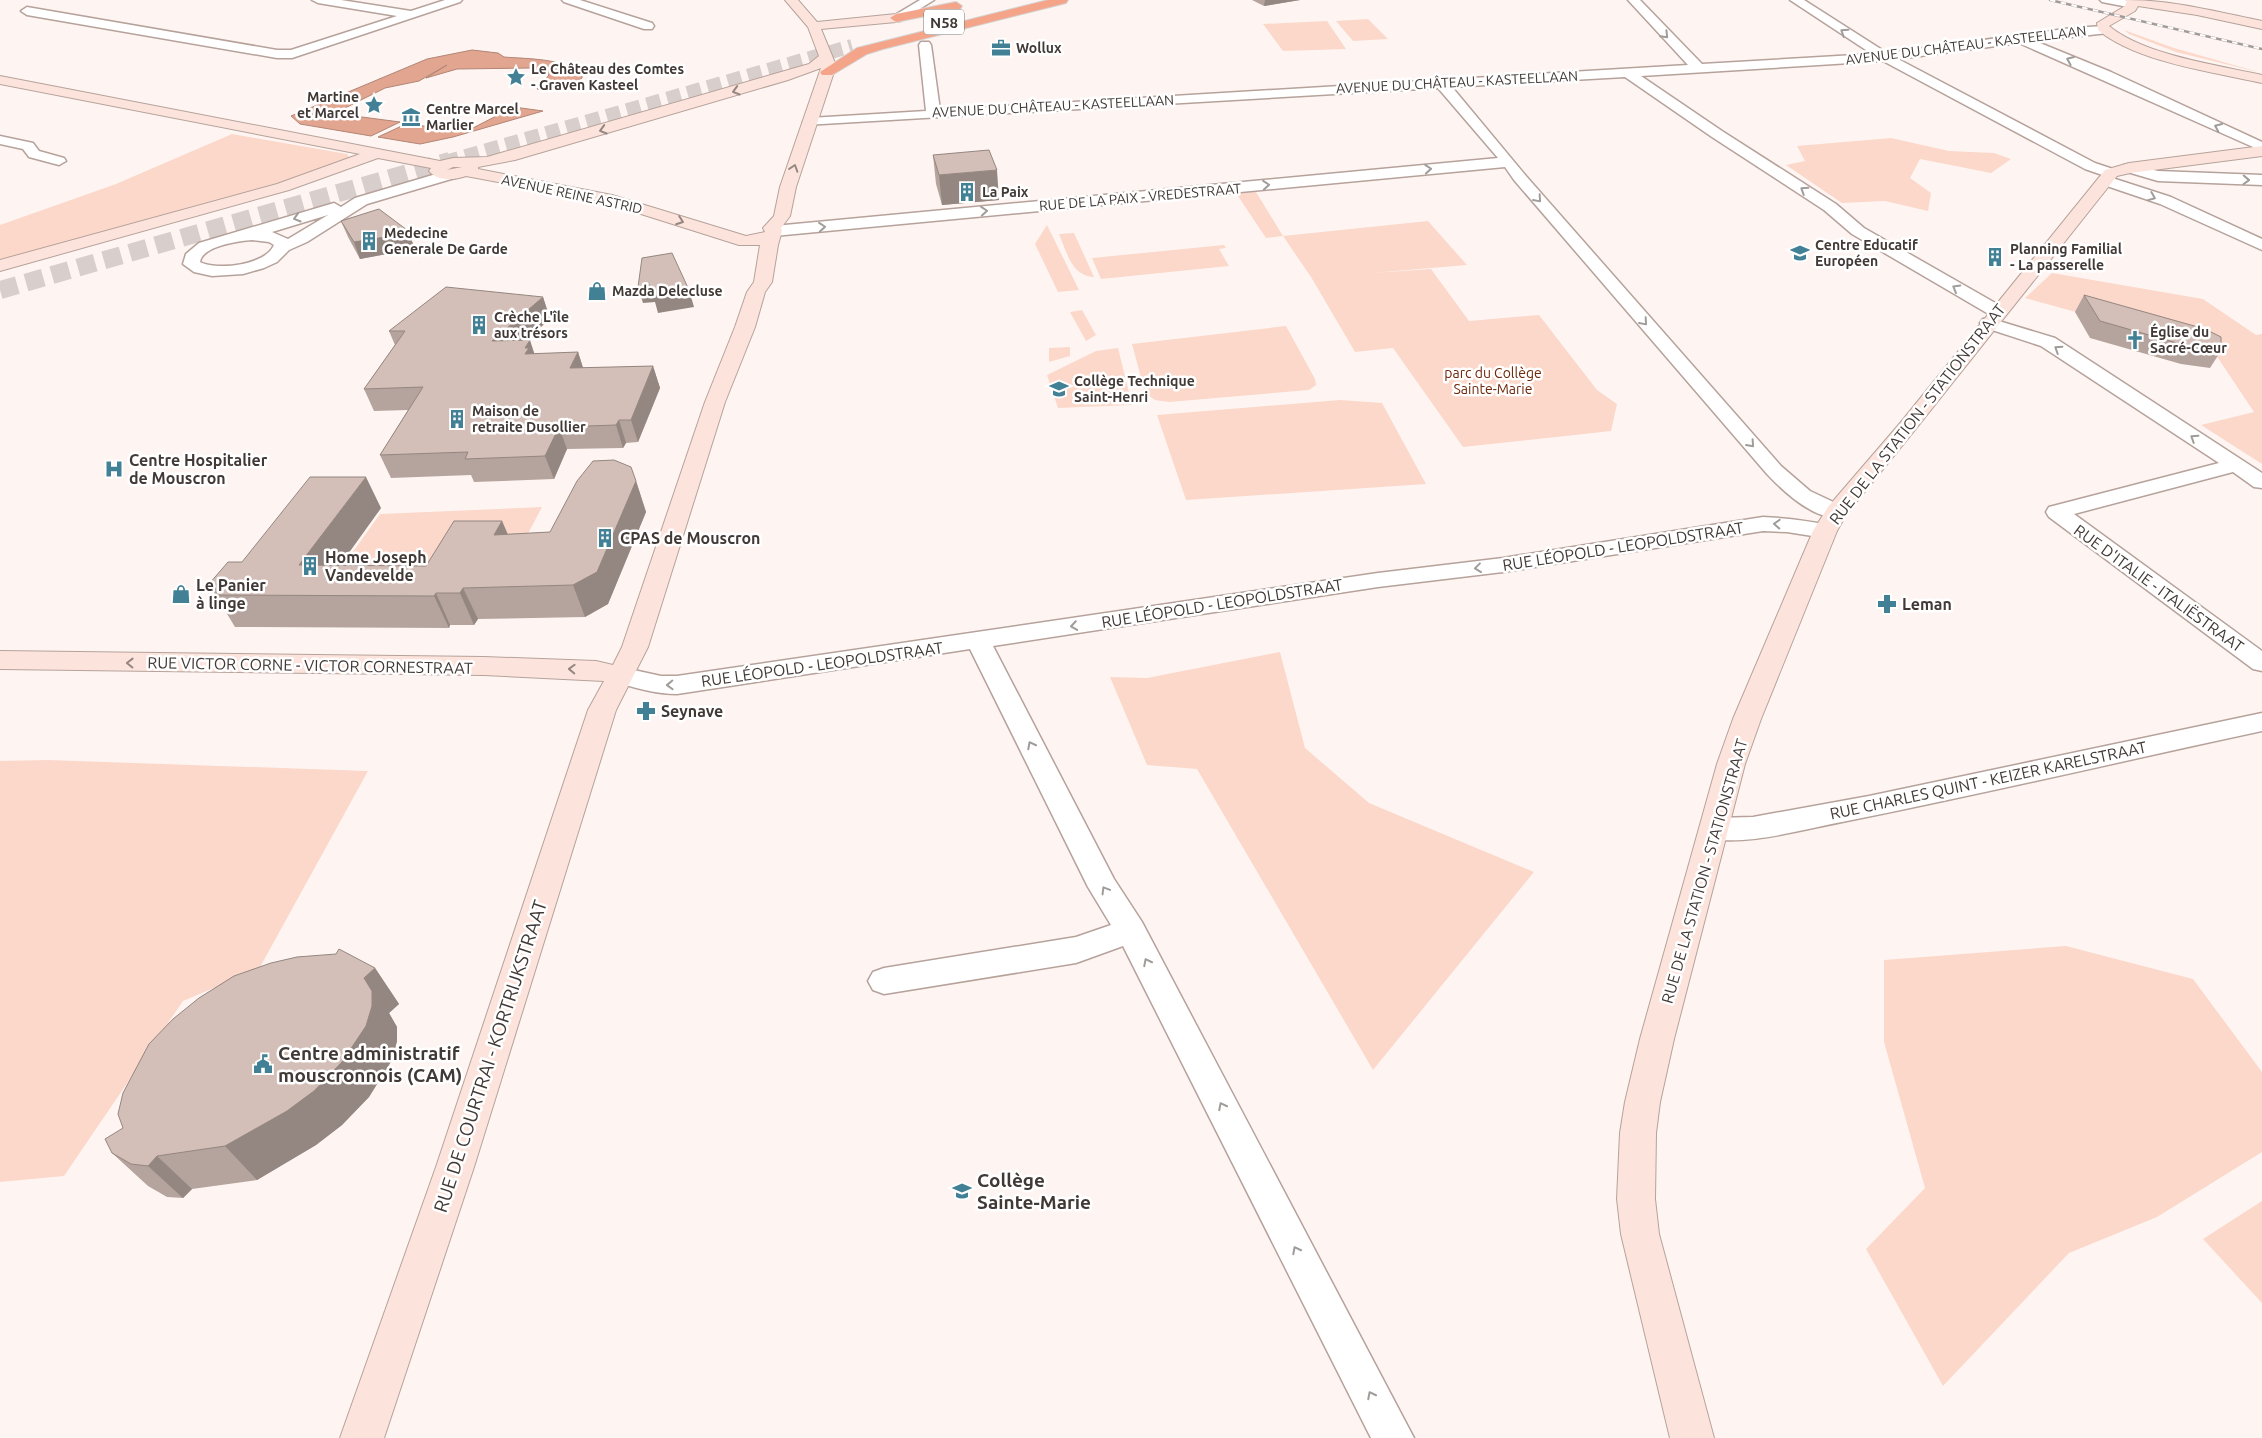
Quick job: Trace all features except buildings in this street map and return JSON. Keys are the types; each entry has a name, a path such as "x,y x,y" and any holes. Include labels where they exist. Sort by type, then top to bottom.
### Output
{"highway":[{"name":"N58","path":"857,49 1036,0"},
{"path":"824,54 845,53 1062,0"},
{"name":"N58","path":"869,34 972,6 896,18"},
{"path":"828,72 857,49"}],"main road":[{"path":"741,239 759,240 772,231 782,216 788,188 820,89 825,84 828,72 828,63 816,30 791,0"},
{"path":"2262,25 2197,11 2133,2 2103,23 2102,27 2119,38 2150,51 2262,79"},
{"path":"816,30 884,23 896,18"},
{"path":"454,169 510,157 783,77 814,67 824,54"},
{"path":"783,77 805,78 814,82 820,89"},
{"name":"AVENUE REINE ASTRID","path":"0,80 606,198 703,230 741,239"},
{"path":"2108,177 2129,168 2262,149"},
{"path":"0,266 282,187 378,153"},
{"path":"510,157 502,161 497,170 510,180"},
{"name":"RUE DE LA STATION - STATIONSTRAAT","path":"1692,1438 1640,1234 1635,1203 1634,1174 1638,1123 1645,1087 1731,764 1747,719 1831,522 2108,177"},
{"name":"RUE DE COURTRAI - KORTRIJKSTRAAT","path":"362,1438 455,1167 594,733 602,710 636,647 715,402 745,327 756,292 763,282 772,231"},
{"path":"741,239 752,247 754,253 756,292"},
{"name":"RUE VICTOR CORNE - VICTOR CORNESTRAAT","path":"1,662 484,666 596,670 620,675"}],"street":[{"path":"318,0 416,14"},
{"path":"27,11 276,54 292,54 456,0"},
{"path":"568,0 648,26"},
{"path":"896,18 928,0"},
{"path":"1634,0 1698,68"},
{"path":"1796,0 1885,58 2108,177 2262,245"},
{"path":"2106,0 2133,2"},
{"name":"AVENUE DU CHÂTEAU - KASTEELLAAN","path":"810,122 1885,58 2021,39 2104,30"},
{"path":"2021,39 2106,75 2262,149"},
{"path":"925,45 933,114"},
{"path":"1627,72 1717,134 1830,207 1858,231 1993,318 2048,342 2262,482"},
{"path":"1441,83 1506,162 1774,470 1799,495 1831,522"},
{"path":"0,140 28,146 34,154 59,161"},
{"name":"RUE DE LA PAIX - VREDESTRAAT","path":"772,231 1506,162"},
{"path":"2129,168 2158,176 2262,180"},
{"path":"332,212 301,239 282,248 268,260 234,270 203,270 191,264 193,256 202,248 222,240 332,212 361,201 417,185 454,169"},
{"path":"246,235 273,236 281,241 282,248"},
{"name":"RUE D'ITALIE - ITALIËSTRAAT","path":"2235,465 2057,512 2262,663"},
{"name":"RUE LÉOPOLD - LEOPOLDSTRAAT","path":"620,675 661,685 677,685 1378,580 1504,565 1763,524 1788,525 1831,522"},
{"path":"978,641 1103,887 1132,931 1394,1438"},
{"name":"RUE CHARLES QUINT - KEIZER KARELSTRAAT","path":"1714,829 1753,828 1869,806 2262,722"},
{"path":"884,981 1076,950 1132,931"}],"green space":[{"path":"1368,19 1388,39 1353,41 1336,21"},
{"path":"1327,21 1346,49 1283,51 1263,24"},
{"path":"2124,30 2174,48 2262,73 2176,52 2129,34"},
{"path":"232,134 347,154 350,158 309,175 0,261 0,225 116,184"},
{"path":"1891,138 1949,151 1994,153 2011,159 1991,173 1920,159 1910,178 1931,193 1928,211 1885,201 1842,203 1786,165 1805,161 1797,146"},
{"path":"1256,192 1283,236 1266,238 1236,193"},
{"name":"parc du Collège Sainte-Marie","path":"1428,221 1467,265 1372,273 1431,269 1469,321 1539,315 1597,390 1617,404 1611,431 1463,447 1393,348 1355,352 1311,277 1283,236"},
{"path":"1047,225 1079,290 1058,292 1035,244"},
{"path":"1074,233 1094,277 1086,276 1075,268 1059,234"},
{"path":"1224,245 1226,248 1219,249 1229,266 1101,279 1092,258"},
{"path":"2052,273 2203,299 2256,335 2262,334 2262,464 2201,425 2254,412 2216,355 2189,343 2025,298"},
{"path":"1082,310 1096,335 1086,341 1070,312"},
{"path":"1286,326 1315,379 1316,385 1309,390 1169,402 1155,400 1145,393 1132,344"},
{"path":"1070,347 1070,356 1049,362 1049,348"},
{"path":"1118,348 1132,405 1058,408 1047,375 1096,351"},
{"path":"1340,400 1382,403 1426,484 1186,500 1157,415"},
{"path":"542,507 519,551 438,596 322,595 380,514"},
{"path":"1280,652 1305,748 1369,803 1534,872 1373,1070 1197,769 1147,765 1110,677 1147,678"},
{"path":"47,760 368,771 259,969 183,1001 64,1176 0,1182 0,761"},
{"path":"2066,946 2193,979 2262,1072 2262,1152 2157,1217 2069,1253 1943,1386 1866,1249 1925,1188 1884,1042 1884,960"},
{"path":"2262,1201 2262,1303 2203,1239"}],"shaded area":[{"path":"472,50 498,53 504,57 556,62 575,69 582,75 582,78 566,86 543,90 537,89 549,75 530,68 457,69 426,78 447,65 419,81 385,88 343,109 344,112 339,114 400,122 371,136 300,124 291,116 427,59"},
{"path":"514,107 543,111 453,137 420,144 378,137 406,124 467,131"}],"tunnel":[{"path":"445,162 852,46"},
{"path":"0,290 450,161"}],"railway":[{"path":"2050,0 2262,49"}],"place":[{"name":"Wollux","path":"1001,48"},
{"name":"Le Château des Comtes - Graven Kasteel","path":"516,77"},
{"name":"Martine et Marcel","path":"374,105"},
{"name":"Centre Marcel Marlier","path":"411,117"},
{"name":"La Paix","path":"967,192"},
{"name":"Medecine Generale De Garde","path":"369,241"},
{"name":"Centre Educatif Européen","path":"1800,253"},
{"name":"Planning Familial - La passerelle","path":"1995,257"},
{"name":"Mazda Delecluse","path":"597,291"},
{"name":"Crèche L'île aux trésors","path":"479,325"},
{"name":"Église du Sacré-Cœur","path":"2135,340"},
{"name":"Collège Technique Saint-Henri","path":"1059,389"},
{"name":"Maison de retraite Dusollier","path":"457,419"},
{"name":"Centre Hospitalier de Mouscron","path":"114,469"},
{"name":"CPAS de Mouscron","path":"605,538"},
{"name":"Home Joseph Vandevelde","path":"310,566"},
{"name":"Le Panier à linge","path":"181,594"},
{"name":"Leman","path":"1887,604"},
{"name":"Seynave","path":"646,711"},
{"name":"Centre administratif mouscronnois (CAM)","path":"263,1064"},
{"name":"Collège Sainte-Marie","path":"962,1191"}]}
